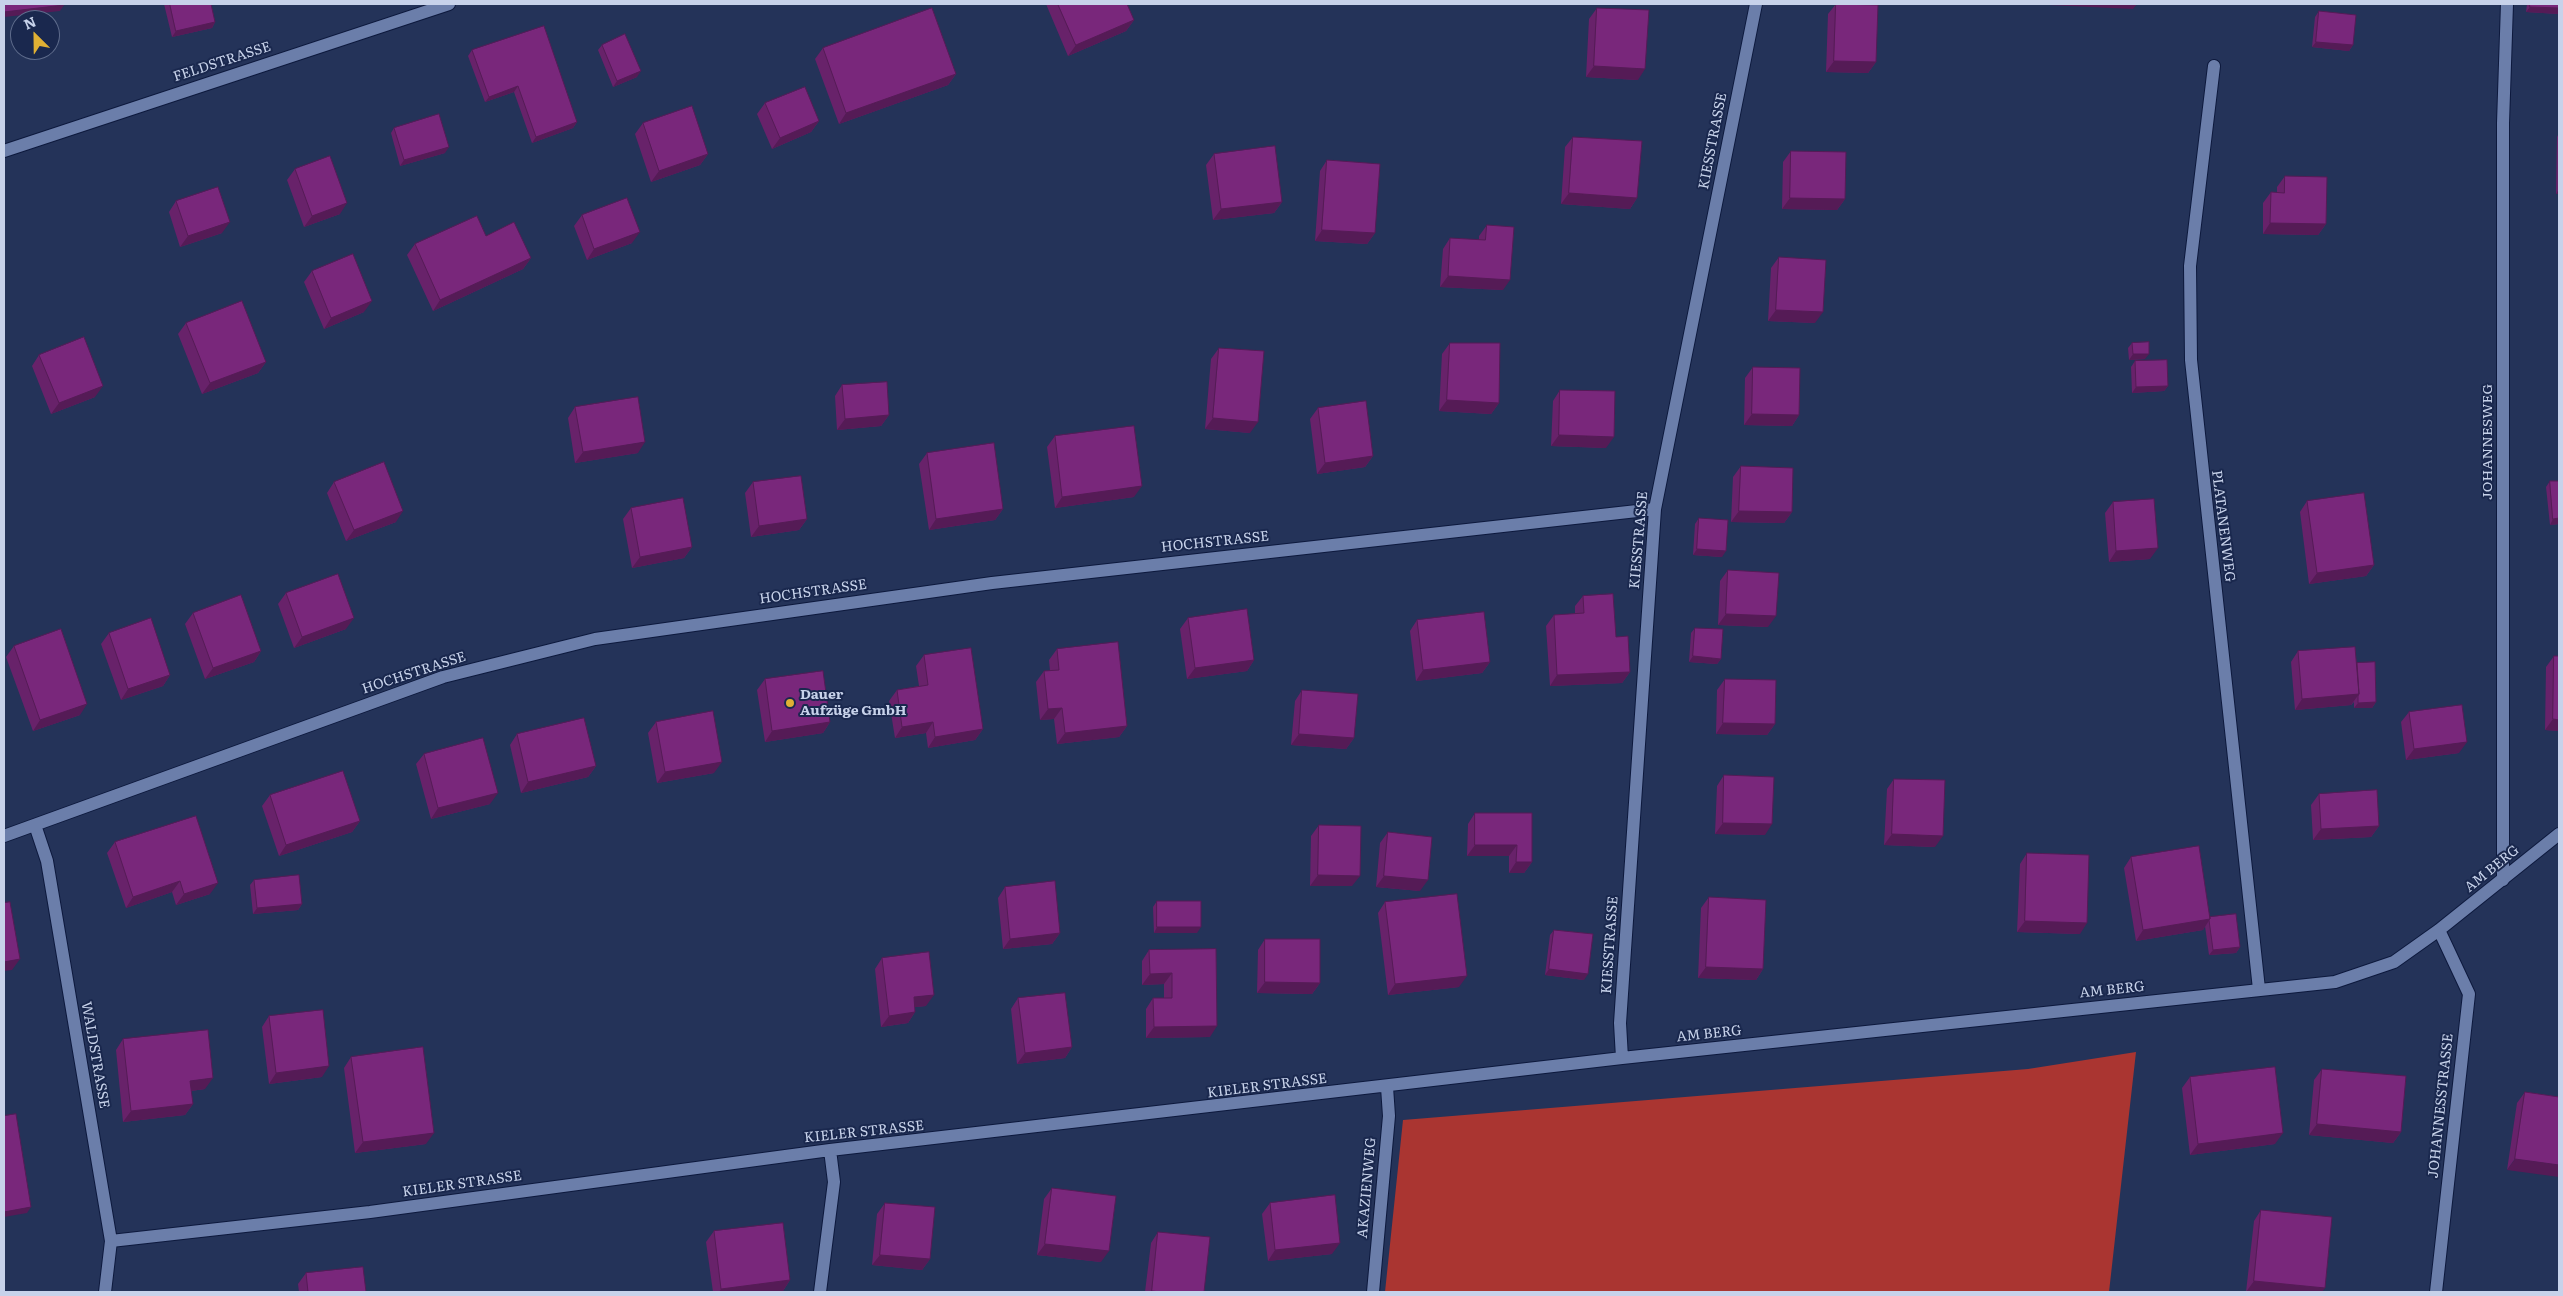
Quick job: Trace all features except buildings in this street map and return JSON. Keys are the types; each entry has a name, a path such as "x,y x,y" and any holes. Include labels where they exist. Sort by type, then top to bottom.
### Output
{"street":[{"name":"FELDSTRASSE","path":"4,150 450,4"},
{"name":"KIESSTRASSE","path":"1622,1058 1620,1023 1655,509 1756,4"},
{"name":"JOHANNESWEG","path":"2503,880 2503,143 2507,4"},
{"name":"PLATANENWEG","path":"2214,66 2190,266 2191,360 2259,990"},
{"name":"HOCHSTRASSE","path":"4,836 443,677 595,640 992,583 1655,509"},
{"name":"WALDSTRASSE","path":"35,825 47,861 111,1241 105,1292"},
{"name":"AM BERG","path":"1622,1058 2335,982 2394,962 2440,930 2559,834"},
{"name":"JOHANNESSTRASSE","path":"2436,1292 2469,994 2440,930"},
{"name":"KIELER STRASSE","path":"111,1241 380,1210 830,1150 1387,1087 1622,1058"},
{"name":"AKAZIENWEG","path":"1372,1292 1389,1116 1387,1087"},
{"path":"820,1292 834,1182 830,1150"}],"shaded area":[{"path":"2136,1052 2109,1292 1385,1292 1403,1120 2028,1069"}],"place":[{"name":"Dauer Aufzüge GmbH","path":"790,703"}]}
